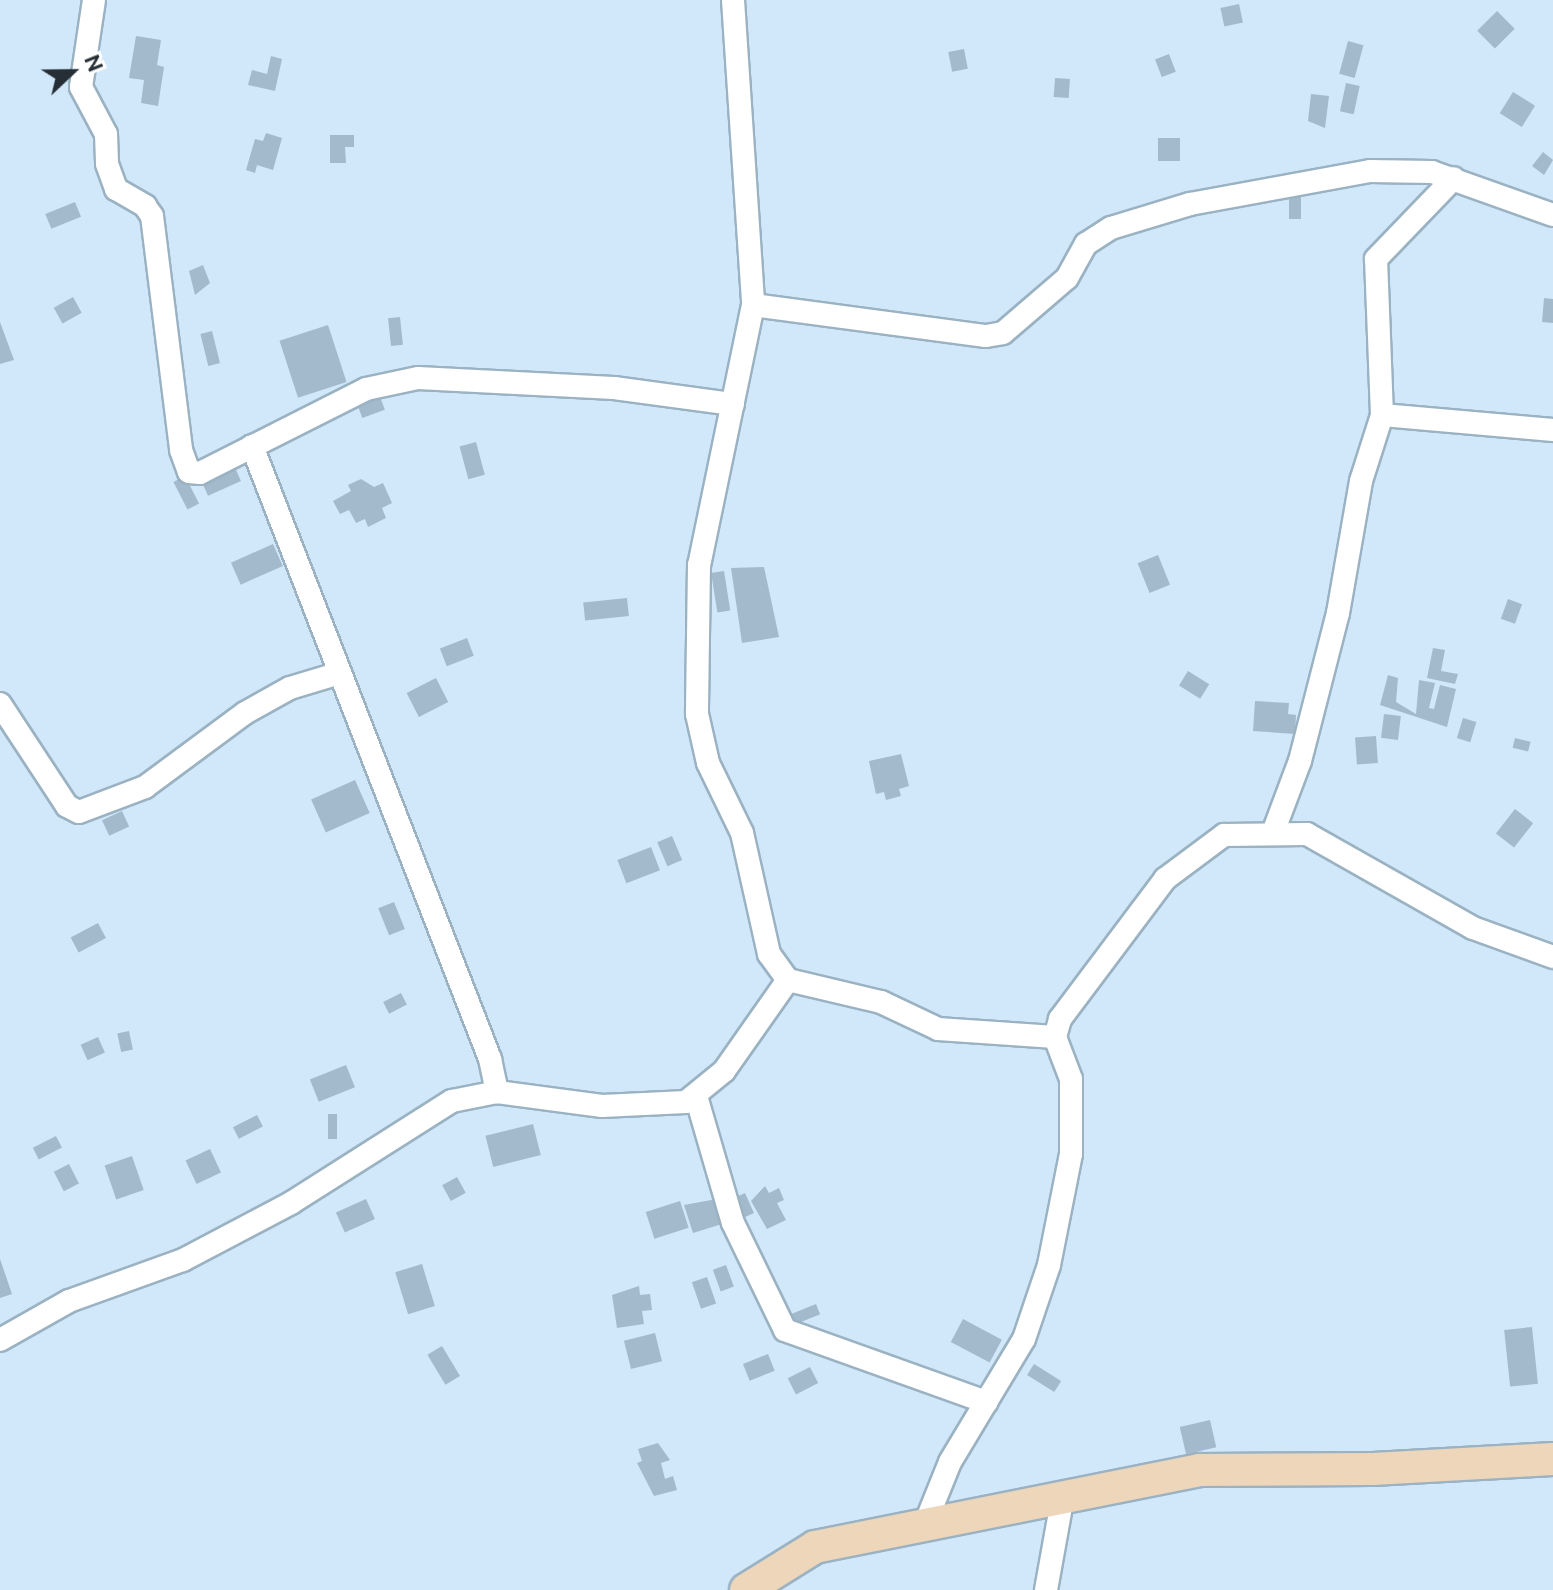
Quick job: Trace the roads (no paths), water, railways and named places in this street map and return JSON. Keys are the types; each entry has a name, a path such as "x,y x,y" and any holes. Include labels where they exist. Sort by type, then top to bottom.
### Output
{"main road":[{"path":"746,1590 815,1547 925,1524 1062,1501 1199,1470 1373,1469 1553,1459"}],"street":[{"path":"94,0 81,87 106,134 107,164 116,189 145,206 152,216 183,462 189,472 200,473 366,389 418,378 614,388 733,404"},
{"path":"733,0 753,305 699,565 698,727 708,763 742,833 769,954 788,980 881,1002 938,1029 1055,1037"},
{"path":"753,305 986,336 1014,327 1067,278 1086,244 1111,228 1190,204 1331,175 1412,169 1454,178 1553,215"},
{"path":"1274,830 1300,761 1338,613 1361,481 1382,415 1376,259 1454,178"},
{"path":"1382,415 1553,430"},
{"path":"252,446 490,1059 497,1092"},
{"path":"0,704 67,806 79,812 145,787 265,701 316,676 340,673"},
{"path":"925,1524 950,1462 1032,1320 1065,1202 1073,1099 1055,1037 1066,1010 1165,879 1224,835 1274,830 1329,842 1473,928 1553,957"},
{"path":"0,1340 56,1307 183,1260 237,1232 452,1101 497,1092 602,1106 667,1105 696,1096 724,1071 788,980"},
{"path":"696,1096 733,1223 785,1330 986,1402"},
{"path":"1046,1590 1062,1501"}]}
